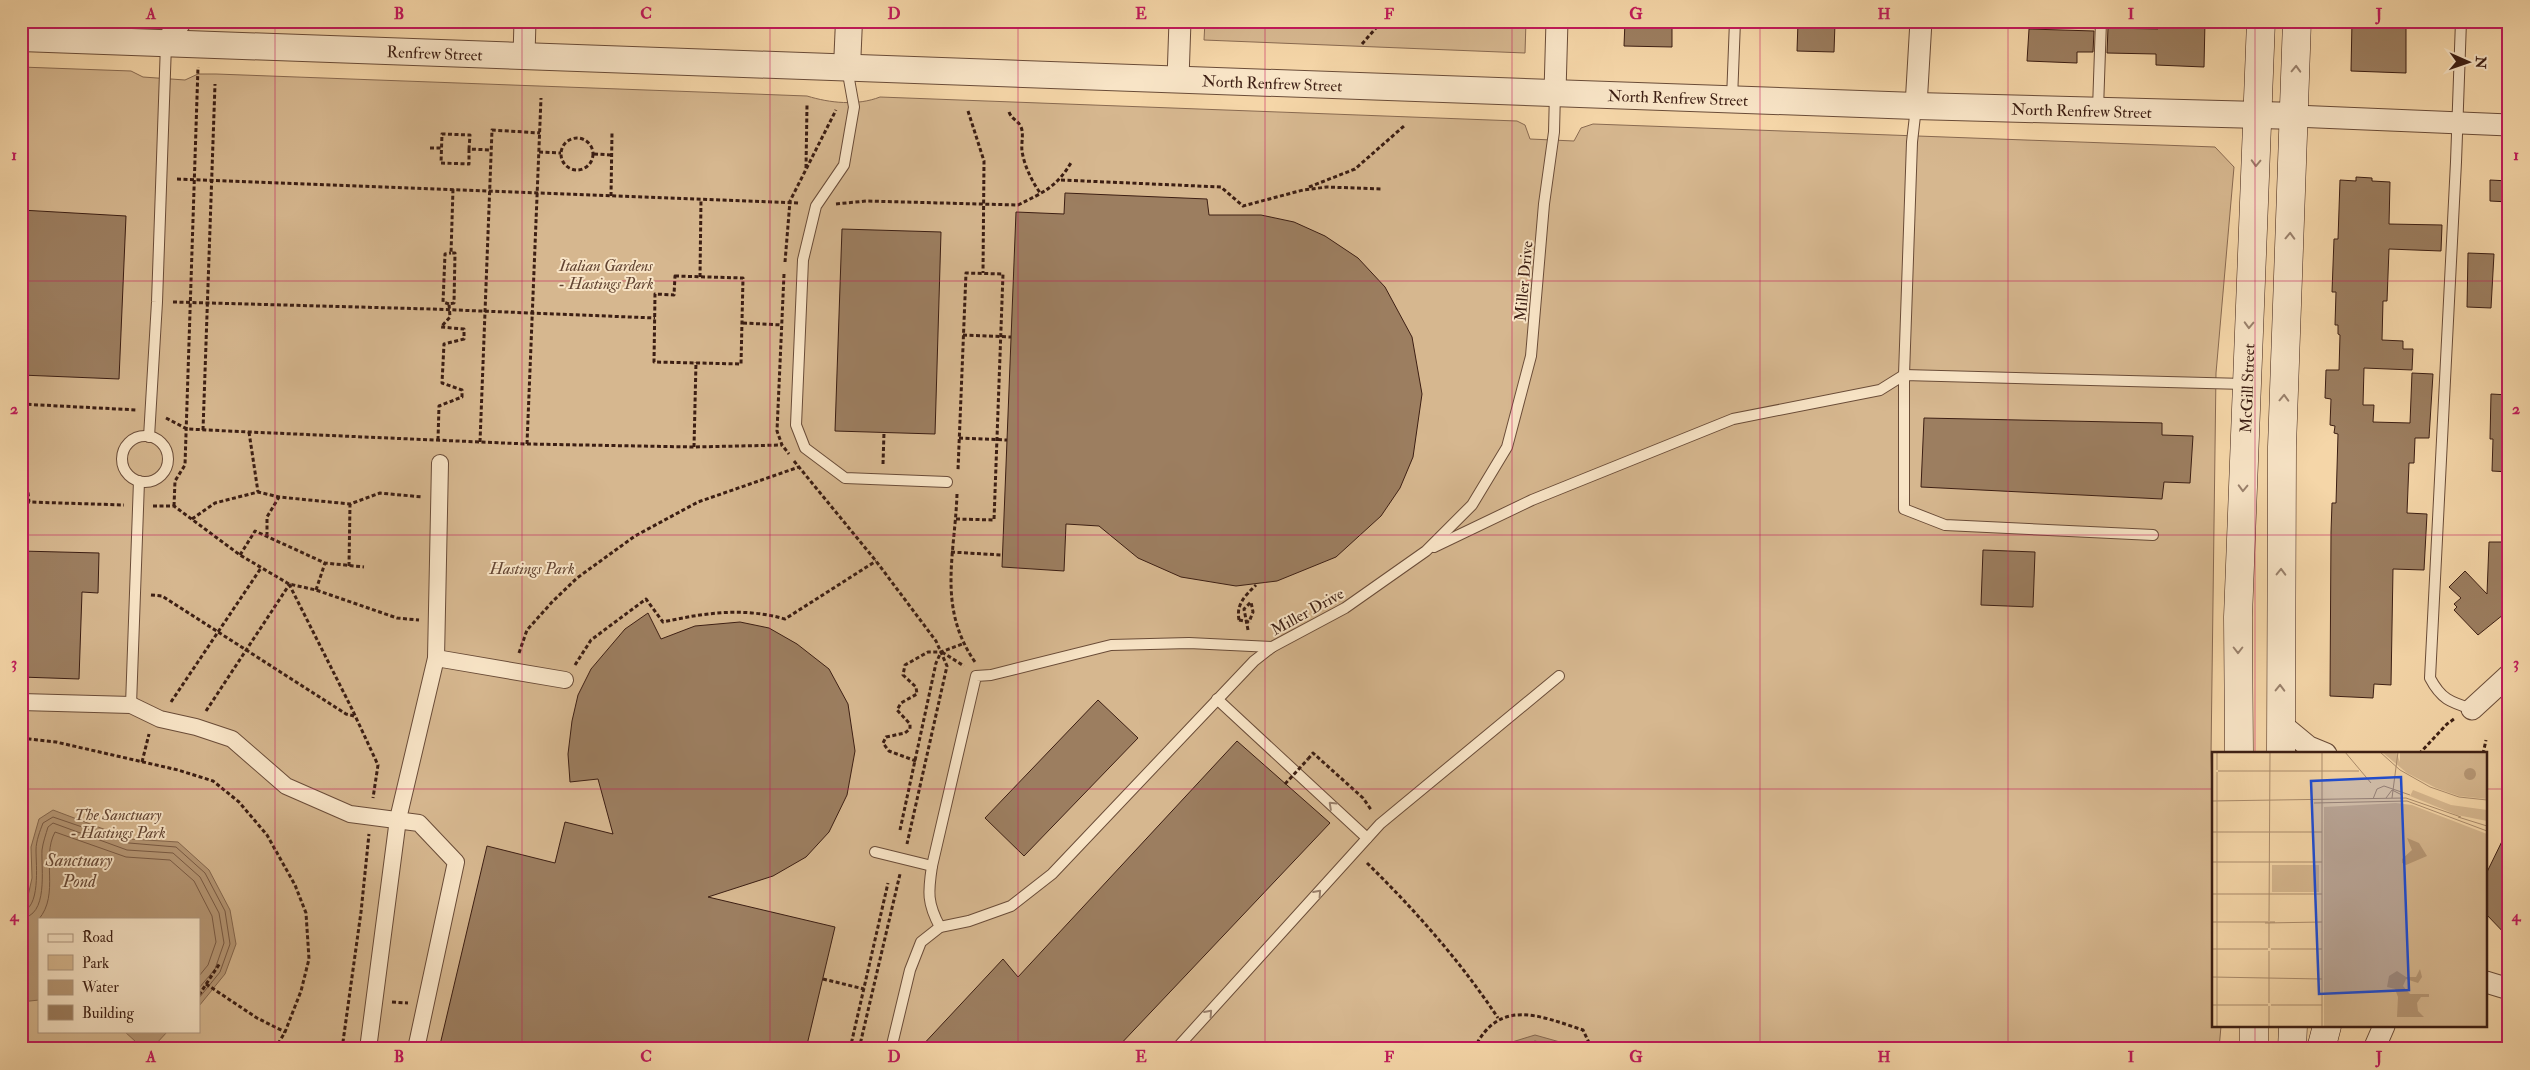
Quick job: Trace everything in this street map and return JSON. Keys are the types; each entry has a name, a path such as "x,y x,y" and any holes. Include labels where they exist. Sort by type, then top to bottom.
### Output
{"main road":[{"name":"McGill Street","path":"2239,752 2238,617 2262,21"},
{"path":"2281,752 2282,447 2297,21"},
{"path":"2254,1028 2254,1049"},
{"path":"2292,1049 2293,1028"},
{"path":"2321,1049 2326,1028"}],"street":[{"path":"166,43 181,21"},
{"path":"524,56 525,21"},
{"path":"847,67 849,21"},
{"path":"1178,79 1180,21"},
{"path":"1555,92 1557,21"},
{"path":"1916,106 1921,21"},
{"name":"Renfrew Street","path":"21,38 847,67"},
{"name":"North Renfrew Street","path":"847,67 1916,106 2258,114 2509,125"},
{"path":"368,1049 398,819 436,658 440,463"},
{"path":"436,658 565,680"},
{"path":"2472,709 2509,675"},
{"path":"21,702 131,705 160,719 196,727 232,740 286,786 350,814 419,823 456,862 416,1049"},
{"path":"2280,723 2309,747 2321,752"},
{"path":"2488,983 2509,989"},
{"path":"2374,1049 2383,1028"}],"lane":[{"path":"1732,99 1735,21"},
{"path":"2098,109 2101,21"},
{"path":"2460,21 2458,122 2430,678 2436,690 2447,701 2472,709"},
{"path":"149,437 157,302 166,43"},
{"path":"847,67 854,107 844,165 816,206 803,260 796,425 805,448 845,478 947,482"},
{"name":"Miller Drive","path":"891,1049 910,970 921,942 940,928 969,921 1011,906 1052,874 1254,661 1272,647 1345,608 1426,551 1472,504 1507,447 1531,356 1544,204 1553,138 1555,92"},
{"path":"1916,106 1912,142 1904,375 1904,509 1945,525 2153,535"},
{"path":"1426,551 1532,500 1733,419 1880,390 1904,375 2246,384"},
{"path":"149,437 163,446 168,459 166,466 157,478 150,481 139,481 128,475 124,468 123,453 132,440 149,437"},
{"path":"131,705 139,481"},
{"path":"940,928 927,896 932,866 976,676 991,675 1111,645 1189,643 1272,647"},
{"path":"1176,1049 1380,824 1559,676"},
{"path":"1217,699 1368,838"},
{"path":"875,852 932,866"}],"path":[{"path":"1362,44 1382,21"},
{"path":"198,74 186,465 175,481 174,506 240,555 289,584 316,590 397,618 437,621"},
{"path":"203,430 215,84"},
{"path":"527,444 541,98"},
{"path":"807,105 806,169 838,106"},
{"path":"968,110 984,161 983,273"},
{"path":"1009,112 1012,119 1019,123 1022,129 1022,152 1031,180 1040,194"},
{"path":"1061,180 1221,187 1243,206 1303,190 1355,169 1404,126"},
{"path":"480,442 492,130 540,133"},
{"path":"611,196 612,132"},
{"path":"442,134 470,135 469,149 469,164 441,163 442,134"},
{"path":"561,153 565,144 578,137 588,142 594,154"},
{"path":"430,148 442,148"},
{"path":"469,149 491,150"},
{"path":"539,152 561,153"},
{"path":"561,153 568,167 577,170 587,166 594,154"},
{"path":"594,154 612,155"},
{"path":"162,179 212,179 490,192 790,201 816,206 866,201 1018,206 1061,180 1072,161"},
{"path":"1303,190 1327,187 1382,189"},
{"path":"451,253 453,189"},
{"path":"700,276 701,199"},
{"path":"451,253 456,253 454,303 449,304 443,302 445,254 451,253"},
{"path":"956,519 994,520 1003,274 966,272 958,474"},
{"path":"675,276 700,276 743,278 742,364 654,362 655,294 674,295 675,276"},
{"path":"157,302 208,302 655,318"},
{"path":"440,463 438,439 439,406 462,396 462,390 442,383 444,344 464,339 464,329 440,327 450,317 449,304"},
{"path":"742,323 782,325"},
{"path":"963,335 1011,337"},
{"path":"694,447 696,362"},
{"path":"21,404 152,411 187,429 203,430 527,444 694,447 782,445 805,448"},
{"path":"249,432 258,492"},
{"path":"882,479 884,432"},
{"path":"959,438 1007,440"},
{"path":"514,671 527,630 553,600 577,578 635,536 698,502 798,467"},
{"path":"21,492 28,493 29,502 138,506"},
{"path":"192,518 215,503 258,492 279,497 350,504 380,494 439,499"},
{"path":"957,492 956,519 951,552 951,602 968,651"},
{"path":"267,536 267,517 279,497"},
{"path":"349,566 350,504"},
{"path":"837,516 876,561 936,641 947,666 944,687 909,833"},
{"path":"240,555 255,531 326,563 364,567"},
{"path":"951,552 1002,555"},
{"path":"565,680 591,640 646,600 663,622 731,611 767,614 785,619 876,561"},
{"path":"316,590 326,563"},
{"path":"142,762 148,735 261,568"},
{"path":"196,727 289,584"},
{"path":"289,584 378,766 373,799"},
{"path":"1249,646 1244,609 1251,602 1253,612 1249,622 1239,620 1237,610 1242,600 1256,585"},
{"path":"162,596 346,714 355,716"},
{"path":"916,761 888,751 883,744 886,737 905,733 910,729 910,724 897,710 901,703 917,694 916,687 904,676 905,665 928,652 941,652 964,643"},
{"path":"941,652 976,676"},
{"path":"900,830 936,663 941,652"},
{"path":"2421,752 2447,724 2472,709"},
{"path":"21,738 56,742 213,781 239,802 267,835 295,885 306,913 309,959 302,991 285,1032 275,1049"},
{"path":"2483,752 2486,740"},
{"path":"1285,784 1313,753 1363,798 1380,824"},
{"path":"342,1049 361,912 369,832"},
{"path":"1355,852 1390,885 1472,978 1498,1018"},
{"path":"850,1049 888,883"},
{"path":"859,1049 897,885"},
{"path":"200,993 220,963"},
{"path":"823,979 864,989"},
{"path":"206,984 257,1018 285,1032"},
{"path":"374,1001 426,1004"},
{"path":"1474,1049 1482,1033 1498,1018 1531,1013 1583,1030 1592,1049"}],"green space":[{"path":"1205,21 1526,21 1525,53 1204,40"},
{"name":"Hastings Park","path":"21,67 131,71 143,77 185,80 198,74 216,74 807,96 844,102 862,102 880,97 1517,121 1525,125 1530,139 1574,141 1581,128 1593,124 2215,147 2234,167 2216,373 2211,755 2212,1028 2221,1028 2219,1049 21,1049"}],"water":[{"name":"Sanctuary Pond","path":"53,810 130,839 178,842 209,870 230,910 236,944 225,974 200,1005 200,918 38,918 38,1000 21,1002 21,908 26,905 32,878 31,847 39,819"},
{"path":"125,1032 167,1032 155,1045 156,1049 135,1049 136,1042"},
{"path":"1535,1035 1567,1044 1571,1049 1505,1049 1512,1042"}],"building":[{"path":"1625,21 1672,21 1672,47 1624,46"},
{"path":"2158,21 2205,21 2204,67 2156,65 2156,54 2107,53 2108,28 2158,29"},
{"path":"2352,21 2406,21 2406,73 2351,71"},
{"path":"1798,22 1835,23 1834,52 1797,51"},
{"path":"2029,29 2094,31 2093,52 2077,52 2077,63 2027,61"},
{"path":"2356,177 2372,178 2372,181 2390,182 2389,224 2442,225 2441,251 2389,249 2387,301 2383,301 2382,340 2403,341 2403,349 2413,349 2412,370 2364,368 2363,405 2374,405 2373,422 2410,423 2412,373 2433,374 2429,438 2415,438 2414,463 2409,463 2407,513 2427,514 2424,570 2393,569 2391,685 2374,684 2373,698 2330,696 2331,532 2332,503 2336,503 2338,434 2334,433 2335,426 2330,425 2331,399 2325,398 2326,370 2339,370 2340,335 2338,334 2338,325 2335,325 2336,292 2332,292 2334,239 2338,239 2340,180 2356,181"},
{"path":"2490,180 2509,181 2509,202 2490,201"},
{"path":"1065,193 1207,199 1209,215 1261,215 1294,222 1325,236 1358,258 1385,287 1412,337 1422,394 1413,457 1400,488 1381,516 1336,557 1277,581 1236,586 1181,577 1138,558 1099,526 1066,524 1064,571 1002,567 1016,212 1064,214"},
{"path":"21,210 126,216 119,379 21,375"},
{"path":"842,229 941,232 935,434 835,431"},
{"path":"2468,253 2494,254 2491,308 2467,307"},
{"path":"2491,394 2509,395 2509,472 2492,471 2493,439 2490,439"},
{"path":"1924,418 2162,423 2162,435 2193,436 2190,483 2164,482 2162,499 1921,487"},
{"path":"2489,542 2509,542 2509,610 2478,635 2454,610 2457,607 2454,604 2461,598 2449,587 2465,571 2487,594"},
{"path":"1983,550 2035,552 2033,607 1981,605"},
{"path":"21,551 99,553 98,593 82,592 79,679 21,677"},
{"path":"648,613 661,639 695,626 740,622 769,628 797,644 829,669 848,704 855,751 847,795 829,832 806,857 773,876 708,897 835,927 806,1049 439,1049 487,846 555,863 565,822 613,834 598,779 570,782 568,754 572,721 578,695 591,669 625,629"},
{"path":"1098,700 1138,738 1024,856 985,818"},
{"path":"1237,741 1330,823 1116,1049 919,1049 1003,959 1018,977"},
{"path":"2509,827 2509,938 2488,916 2488,870"}],"railway":[{"path":"2501,1049 2509,1039"}],"park label":[{"name":"Italian Gardens - Hastings Park","path":"606,274"},
{"name":"The Sanctuary - Hastings Park","path":"118,823"}]}
